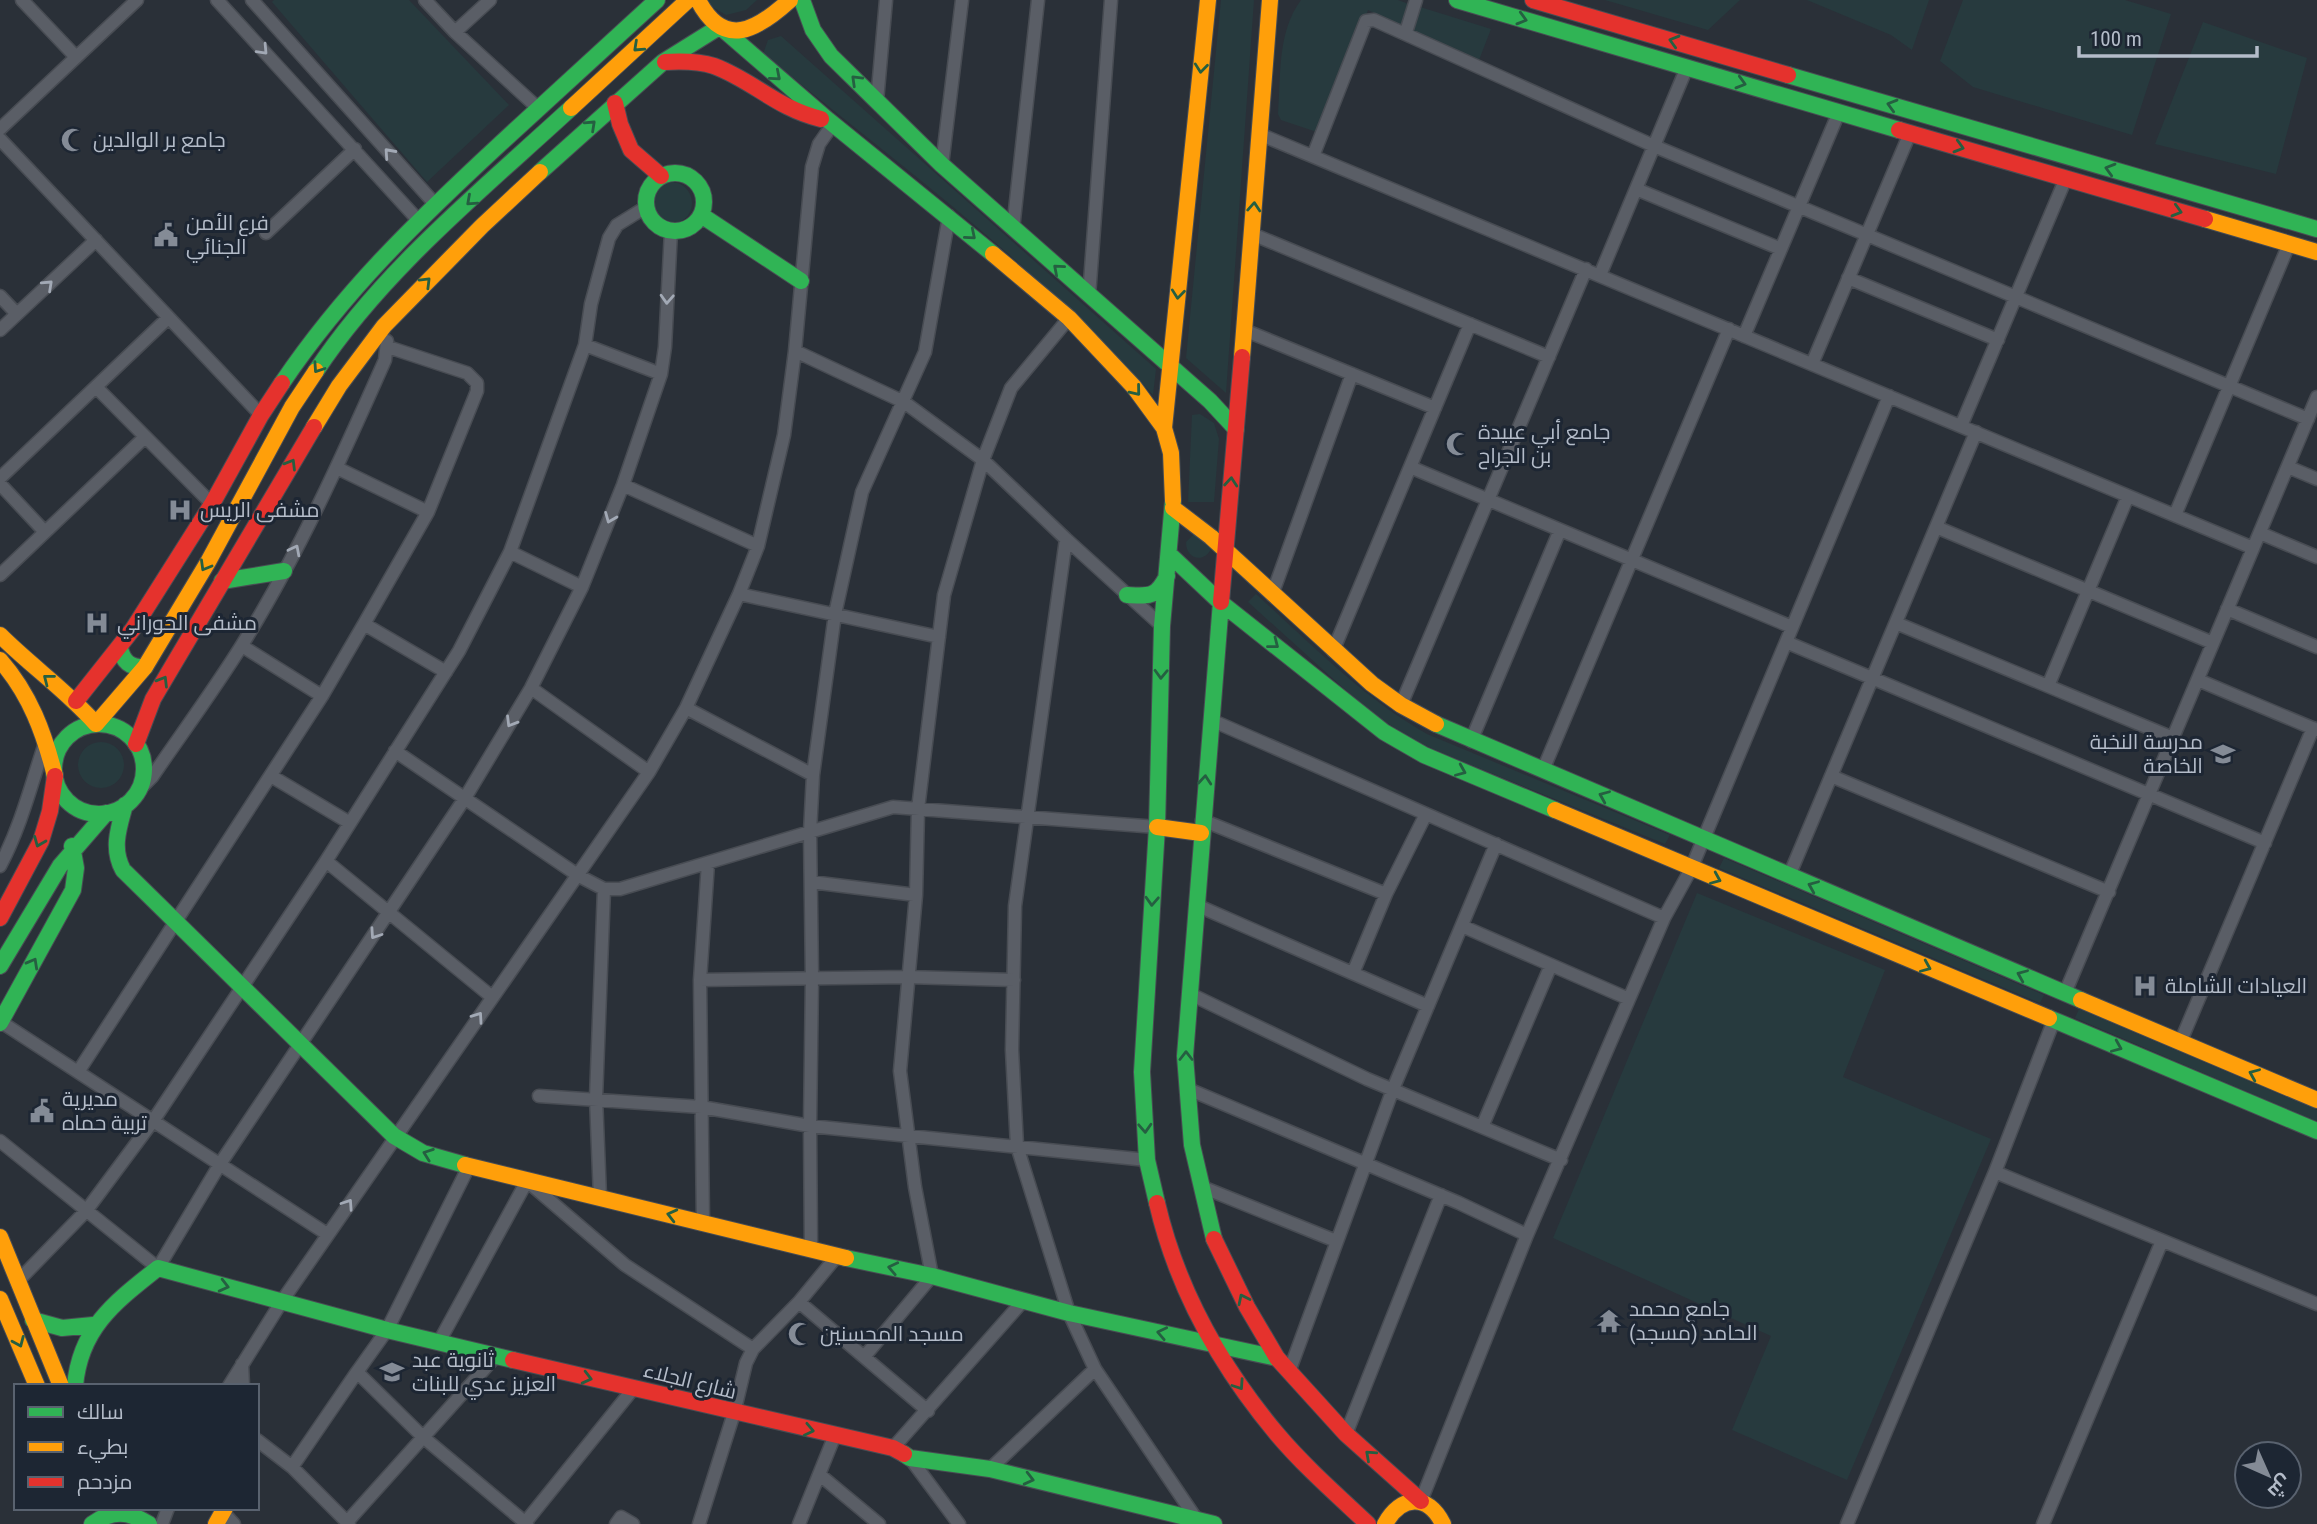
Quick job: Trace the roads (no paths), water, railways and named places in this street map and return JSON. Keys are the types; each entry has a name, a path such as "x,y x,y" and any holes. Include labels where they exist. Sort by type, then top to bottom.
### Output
{"main road":[{"path":"76,701 120,648 212,505 261,415 313,337 339,305 418,220 657,0"},
{"path":"96,724 145,667 208,562 292,407 339,336 441,228 688,0"},
{"path":"698,0 709,19 1069,318 1133,387 1164,428"},
{"path":"136,744 153,699 222,581 332,397 384,326 482,226 663,62 722,29 740,32 759,24 790,0"},
{"path":"802,0 806,18 831,56 942,165 1210,401 1236,429"},
{"path":"1208,0 1164,428 1171,453 1174,481 1162,626 1157,827 1142,1072 1147,1160 1160,1216 1184,1284 1212,1344 1278,1435 1368,1524"},
{"path":"1270,0 1185,1056 1192,1145 1215,1241 1247,1307 1276,1358 1346,1434 1446,1522"},
{"path":"1457,0 2317,252"},
{"path":"1533,0 2317,229"},
{"path":"663,62 695,61 716,66 738,76 793,111 809,118 830,122"},
{"path":"615,103 631,150 662,176"},
{"path":"679,173 695,181 704,197 701,215 689,228 671,231 654,223 646,207 649,189 662,176 679,173"},
{"path":"701,215 801,281"},
{"path":"1173,508 1226,550 1333,651 1401,705 1471,741 2317,1100"},
{"path":"1169,554 1220,602 1317,677 1352,708 1384,732 1424,755 2317,1131"},
{"path":"222,581 284,571"},
{"path":"1127,595 1150,596 1161,588 1168,574"},
{"path":"0,635 29,664 76,701 96,724"},
{"path":"120,648 125,662 134,667 145,667"},
{"path":"0,660 28,696 46,739 59,789 67,800 85,811 106,813"},
{"path":"0,966 72,846 106,813 125,805 138,791 144,767 136,744 119,728 96,724 82,727 69,735 60,747 55,761 50,811 41,841 2,911"},
{"path":"125,805 117,842 117,862 123,870 394,1136 424,1153 527,1181 837,1256 932,1276 1069,1313 1276,1358"},
{"path":"1157,827 1202,826"},
{"path":"0,1022 73,890 77,862 72,846"},
{"path":"2054,1020 2047,1013 2046,1001 2054,993 2066,993"},
{"path":"0,1237 60,1384"},
{"path":"75,1384 78,1359 93,1325 158,1268"},
{"name":"شارع الجلاء","path":"158,1268 387,1330 893,1448 910,1458 990,1469 1206,1522"},
{"path":"0,1299 36,1384"},
{"path":"33,1320 62,1328 93,1325"},
{"path":"1385,1524 1395,1508 1412,1501 1421,1501"},
{"path":"92,1524 114,1511 137,1516 149,1524"}],"street":[{"path":"22,0 76,57"},
{"path":"0,129 137,0"},
{"path":"217,0 418,220"},
{"path":"425,0 455,32 539,109"},
{"path":"455,32 490,0"},
{"path":"877,101 886,0"},
{"path":"942,165 962,0"},
{"path":"1013,229 1038,0"},
{"path":"1089,297 1111,0"},
{"path":"1406,32 1416,0"},
{"path":"258,2 435,204"},
{"path":"1313,156 1366,21 1374,20 1406,32 1654,146 2308,419"},
{"path":"1600,275 1687,67"},
{"path":"1744,336 1839,112"},
{"path":"230,1384 282,1301 394,1136 579,876 649,772 687,708 758,546 784,435 795,351 812,167 830,122"},
{"path":"1812,364 1910,133"},
{"path":"1259,134 2253,548"},
{"path":"0,139 261,415"},
{"path":"266,233 355,149"},
{"path":"1961,426 2066,178"},
{"path":"1636,189 1781,249"},
{"path":"18,1281 86,1210 153,1121 326,861 446,672 510,552 585,345 591,304 609,238 617,225 646,207"},
{"path":"811,1249 810,832 813,775 835,614 862,492 925,352 949,216"},
{"path":"0,1141 158,1268 220,1164 465,798 531,688 582,587 624,485 661,374 665,347 671,231"},
{"path":"1252,234 1549,356"},
{"path":"0,330 96,240"},
{"path":"2175,515 2289,244"},
{"path":"1401,705 1586,269"},
{"path":"1848,278 1997,340"},
{"path":"0,296 17,314"},
{"path":"0,478 168,318"},
{"path":"864,1357 932,1276 915,1187 900,1071 916,895 918,809 944,596 983,460 1011,388 1069,318"},
{"path":"1333,651 1470,324"},
{"path":"138,791 152,777 242,646 284,571 337,468 384,360 388,347 384,326"},
{"path":"1543,770 1729,329"},
{"path":"1244,330 1435,408"},
{"path":"585,345 661,374"},
{"path":"78,1072 322,696 428,512 477,391 477,383 467,373 388,347"},
{"path":"795,351 904,401 983,460 1162,626"},
{"path":"1272,595 1352,374"},
{"path":"96,387 212,505"},
{"path":"1421,1501 1527,1235 1664,918 1703,839 1889,396"},
{"path":"2066,993 2317,397"},
{"path":"1789,876 1976,432"},
{"path":"0,575 145,437"},
{"path":"1410,467 1792,627"},
{"path":"2287,467 2317,479"},
{"path":"337,468 428,512"},
{"path":"0,484 45,532"},
{"path":"624,485 758,546"},
{"path":"2048,686 2128,496"},
{"path":"1936,527 2213,643"},
{"path":"1471,741 1560,530"},
{"path":"2260,533 2317,557"},
{"path":"1066,539 1015,906 1012,1050 1017,1146 1069,1313 1095,1369 1206,1522"},
{"path":"510,552 582,587"},
{"path":"739,594 939,637"},
{"path":"2228,609 2317,647"},
{"path":"1896,623 2173,738"},
{"path":"364,624 446,672"},
{"path":"1786,642 2265,843"},
{"path":"242,646 322,696"},
{"path":"2180,1043 2315,729 2198,680"},
{"path":"531,688 649,772"},
{"path":"687,708 813,775"},
{"path":"1211,720 1664,918"},
{"path":"0,866 27,805 46,739"},
{"path":"395,751 579,876 604,889 620,889 893,807 1157,827"},
{"path":"271,776 350,823"},
{"path":"1831,776 2109,892"},
{"path":"1353,973 1386,894 1426,814"},
{"path":"1202,826 1386,894"},
{"path":"1289,1372 1393,1089 1496,844"},
{"path":"326,861 492,997"},
{"path":"703,1222 699,980 708,863"},
{"path":"811,882 916,895"},
{"path":"600,1197 596,1098 604,889"},
{"path":"1196,905 1428,1006"},
{"path":"1462,926 1629,999"},
{"path":"1482,1127 1551,965"},
{"path":"699,980 907,977 1014,979"},
{"path":"1190,994 1367,1079 1561,1160"},
{"path":"1847,1524 1995,1172 2054,1020"},
{"path":"0,1022 327,1234"},
{"path":"1188,1089 1441,1195 1527,1235"},
{"path":"539,1096 701,1107 810,1126 1147,1160"},
{"path":"292,1466 387,1330 469,1166"},
{"path":"1995,1172 2317,1304"},
{"path":"439,1342 527,1181 625,1265 753,1349"},
{"path":"1202,1187 1336,1241"},
{"path":"1346,1434 1441,1195"},
{"path":"2043,1524 2162,1241"},
{"path":"699,1524 734,1413 746,1363 753,1349 799,1302 837,1256"},
{"path":"893,1448 1023,1301"},
{"path":"799,1302 928,1410"},
{"path":"259,1441 292,1466 348,1523 496,1356"},
{"path":"242,1364 243,1384"},
{"path":"990,1469 1095,1369"},
{"path":"357,1372 423,1437 525,1524 633,1389"},
{"path":"799,1524 835,1435"},
{"path":"910,1458 959,1524"},
{"path":"820,1475 879,1524"},
{"path":"616,1524 621,1517 633,1524"}],"place":[{"name":"جامع بر الوالدين","path":"73,140"},
{"name":"فرع الأمن الجنائي","path":"166,235"},
{"name":"جامع أبي عبيدة بن الجراح","path":"1458,444"},
{"name":"مشفى الريس","path":"180,510"},
{"name":"مشفى الحوراني","path":"97,623"},
{"name":"مدرسة النخبة الخاصة","path":"2223,754"},
{"name":"العيادات الشاملة","path":"2145,986"},
{"name":"مديرية تربية حماه","path":"42,1111"},
{"name":"جامع محمد الحامد (مسجد)","path":"1609,1321"},
{"name":"مسجد المحسنين","path":"800,1334"},
{"name":"ثانوية عبد العزيز عدي للبنات","path":"392,1372"}]}
